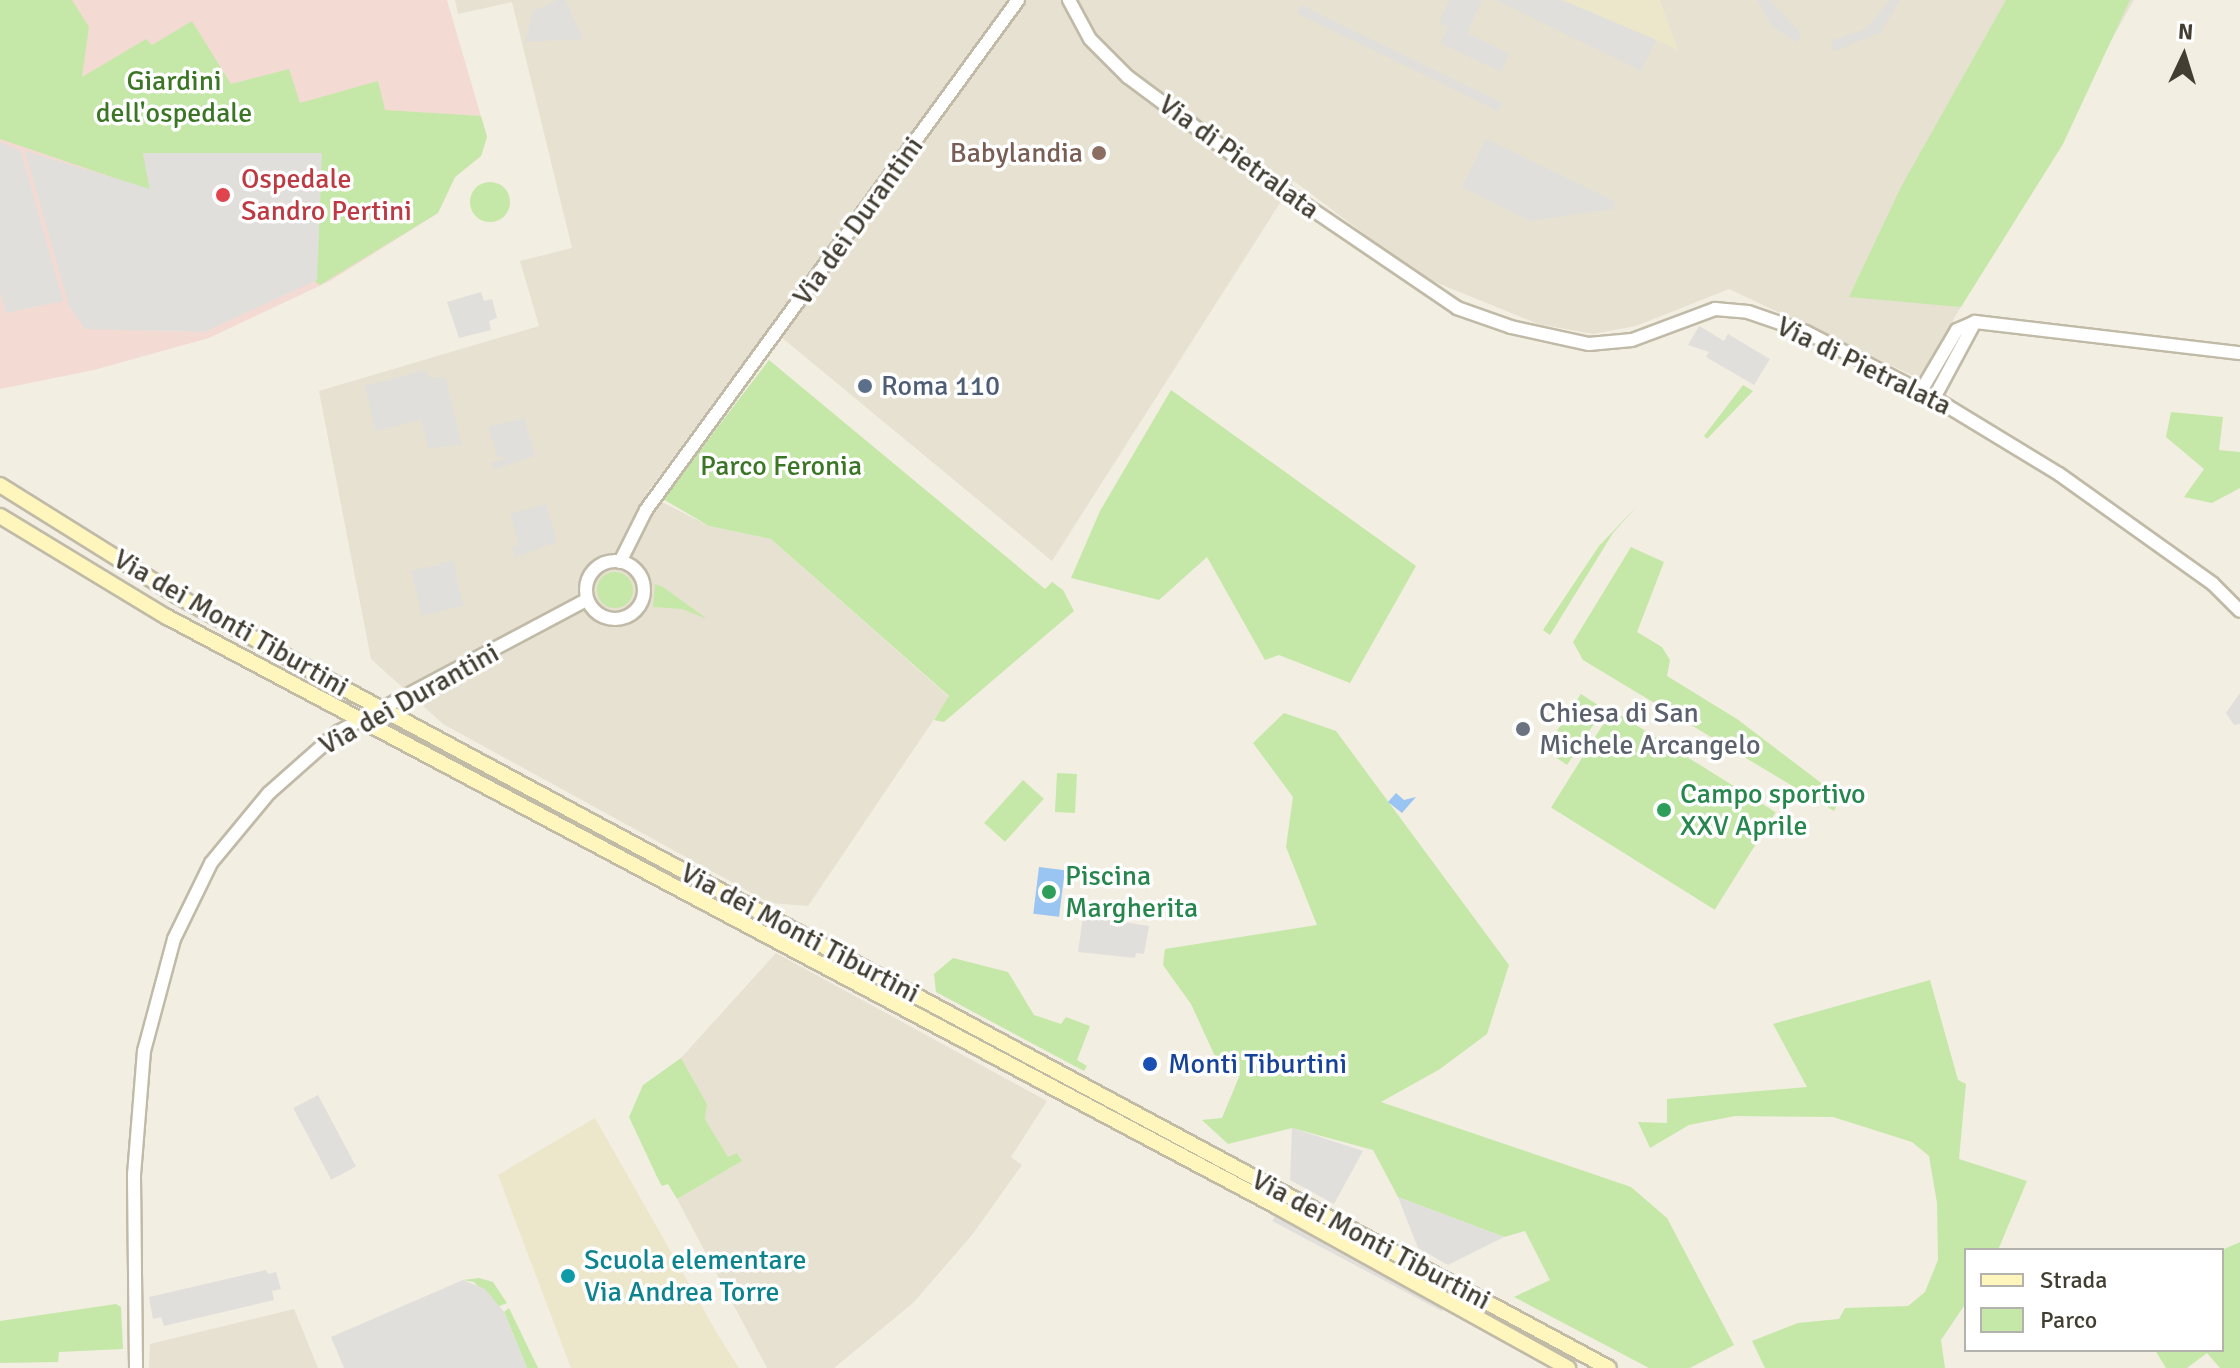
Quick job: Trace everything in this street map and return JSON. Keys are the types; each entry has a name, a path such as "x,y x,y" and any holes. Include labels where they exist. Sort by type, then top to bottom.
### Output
{"main road":[{"name":"Via dei Monti Tiburtini","path":"0,485 176,595 386,711 1609,1368"},
{"name":"Via dei Monti Tiburtini","path":"0,516 138,601 1263,1199 1568,1368"}],"street":[{"name":"Via dei Durantini","path":"620,562 646,510 1018,0"},
{"name":"Via di Pietralata","path":"1069,0 1083,29 1128,77 1253,170 1457,308 1529,332 1604,344 1632,340 1711,310 1731,309 1806,332 1934,398 2084,491 2213,584 2240,611"},
{"path":"1934,398 1975,322"},
{"path":"1921,391 1957,330 1975,322 2240,353"},
{"path":"620,562 637,571 643,582 634,611 619,619 608,618 586,600 591,574 602,565 620,562"},
{"name":"Via dei Durantini","path":"136,1368 138,1103 149,1023 174,939 211,863 246,819 311,753 363,721 586,600"}],"shaded area":[{"name":"Ospedale Sandro Pertini","path":"0,0 447,0 487,137 481,156 455,177 438,213 330,281 209,338 94,370 0,389"},
{"path":"455,0 2134,0 1920,379 1729,289 1636,326 1593,334 1538,324 1420,276 1294,181 1052,561 769,327 646,494 709,526 771,539 949,697 808,906 770,903 443,724 371,659 319,391 539,326 520,261 572,248 512,2 458,14"},
{"path":"565,0 583,39 525,42 533,11"},
{"path":"1449,0 1482,0 1467,33 1509,54 1501,72 1440,43 1448,27 1439,23"},
{"path":"1496,0 1562,0 1656,40 1641,71"},
{"path":"1562,0 1660,0 1678,50 1656,40"},
{"path":"1757,0 1769,0 1801,33 1798,43 1772,26"},
{"path":"1890,0 1900,0 1881,32 1833,52 1832,40 1866,29"},
{"path":"1301,5 1502,103 1498,111 1297,13"},
{"path":"1486,139 1616,202 1613,209 1530,221 1462,187"},
{"path":"0,142 21,151 63,301 6,313 0,291"},
{"path":"25,151 150,189 143,153 322,153 317,280 204,332 85,329 69,306"},
{"path":"481,292 484,301 492,299 497,318 489,321 491,330 459,338 447,302"},
{"path":"1699,326 1724,341 1728,334 1770,359 1754,385 1706,357 1709,352 1688,345"},
{"path":"426,370 429,378 445,377 462,445 428,448 421,420 375,431 365,386"},
{"path":"524,418 535,456 493,470 491,463 509,457 497,457 489,427"},
{"path":"546,504 557,542 515,557 512,547 519,545 510,514"},
{"path":"453,561 463,606 421,615 411,571"},
{"path":"2240,693 2240,724 2234,725 2226,713"},
{"path":"1083,916 1149,926 1144,954 1136,953 1135,958 1078,952"},
{"path":"776,953 1047,1101 1011,1157 1022,1165 972,1235 913,1303 834,1368 767,1368 677,1199 742,1161 728,1157 705,1119 707,1104 681,1058"},
{"path":"318,1095 356,1167 331,1180 293,1108"},
{"path":"595,1118 739,1368 571,1368 498,1175"},
{"path":"1292,1128 1363,1151 1334,1204 1290,1180"},
{"path":"1398,1197 1504,1237 1448,1265 1418,1248"},
{"path":"1276,1214 1446,1304 1442,1311 1272,1221"},
{"path":"266,1270 268,1274 276,1272 281,1289 272,1291 274,1300 164,1326 161,1317 153,1319 149,1297"},
{"path":"463,1280 485,1289 504,1312 527,1368 344,1368 331,1337"},
{"path":"294,1309 318,1368 149,1368 150,1344"}],"green space":[{"name":"Giardini dell'ospedale","path":"0,0 72,0 89,27 82,77 146,39 152,45 192,21 231,84 289,69 300,103 378,81 385,110 481,116 487,137 481,156 455,177 438,213 320,285 143,153 150,190 0,139"},
{"path":"2006,0 2130,0 2063,144 1961,307 1849,297 1901,187"},
{"path":"490,182 504,188 510,202 504,216 490,222 476,216 470,202 476,188"},
{"name":"Parco Feronia","path":"769,360 1045,589 1052,582 1063,590 1074,611 944,722 934,720 949,696 771,539 709,526 663,499"},
{"path":"1743,385 1753,391 1707,439 1704,436"},
{"path":"1171,390 1416,566 1350,683 1279,655 1265,660 1207,557 1159,600 1071,578 1100,511"},
{"path":"2171,412 2223,417 2219,450 2240,452 2240,488 2212,503 2184,497 2204,469 2166,437"},
{"path":"1638,505 1613,533 1550,635 1543,630 1599,546"},
{"path":"1631,547 1664,562 1637,632 1662,647 1670,660 1667,676 1737,719 1841,798 1834,811 1583,660 1573,642"},
{"path":"615,572 628,577 633,590 628,603 615,608 602,603 597,590 602,577"},
{"path":"655,584 707,619 682,609 653,607"},
{"path":"1581,694 1604,709 1567,765 1545,750"},
{"name":"Campo sportivo XXV Aprile","path":"1612,710 1776,812 1715,910 1551,808"},
{"path":"1284,713 1336,731 1509,965 1487,1034 1440,1069 1381,1102 1631,1187 1667,1218 1734,1345 1690,1368 1649,1368 1514,1297 1550,1280 1525,1231 1504,1237 1398,1197 1373,1150 1292,1128 1228,1144 1202,1120 1222,1118 1239,1077 1219,1065 1191,1004 1163,965 1165,949 1317,925 1286,847 1293,797 1253,743"},
{"path":"1057,773 1077,774 1075,813 1055,812"},
{"path":"1023,780 1044,799 1005,842 984,823"},
{"path":"953,958 1008,972 1034,1015 1061,1024 1066,1017 1090,1026 1077,1060 1087,1066 1084,1071 936,992 934,974"},
{"path":"1930,980 1958,1080 1966,1084 1959,1159 2027,1181 1999,1248 1964,1248 1964,1306 1941,1340 1945,1368 1765,1368 1752,1341 1798,1323 1839,1319 1845,1308 1908,1306 1925,1292 1938,1260 1937,1203 1929,1156 1912,1142 1833,1117 1735,1116 1689,1125 1650,1148 1638,1122 1667,1123 1667,1099 1807,1087 1773,1024"},
{"path":"681,1058 707,1104 705,1119 728,1157 737,1153 742,1161 677,1199 668,1184 662,1186 629,1117 643,1085"},
{"path":"2240,1242 2240,1368 2220,1368 2207,1353 2187,1368 2166,1368 2156,1352 2224,1352 2224,1249"},
{"path":"479,1278 493,1282 507,1303 497,1307 474,1282 463,1280"},
{"path":"116,1304 121,1307 123,1349 59,1352 58,1362 0,1363 0,1321"},
{"path":"509,1308 538,1368 527,1368 504,1312"}],"water":[{"path":"1396,793 1404,800 1416,797 1402,813 1388,802"},
{"name":"Piscina Margherita","path":"1039,867 1065,870 1059,917 1033,914"}],"place":[{"name":"Babylandia","path":"1099,153"},
{"name":"Ospedale Sandro Pertini","path":"223,195"},
{"name":"Roma 110","path":"865,386"},
{"name":"Chiesa di San Michele Arcangelo","path":"1523,729"},
{"name":"Campo sportivo XXV Aprile","path":"1664,810"},
{"name":"Piscina Margherita","path":"1049,892"},
{"name":"Monti Tiburtini","path":"1150,1064"},
{"name":"Scuola elementare Via Andrea Torre","path":"568,1276"}]}
